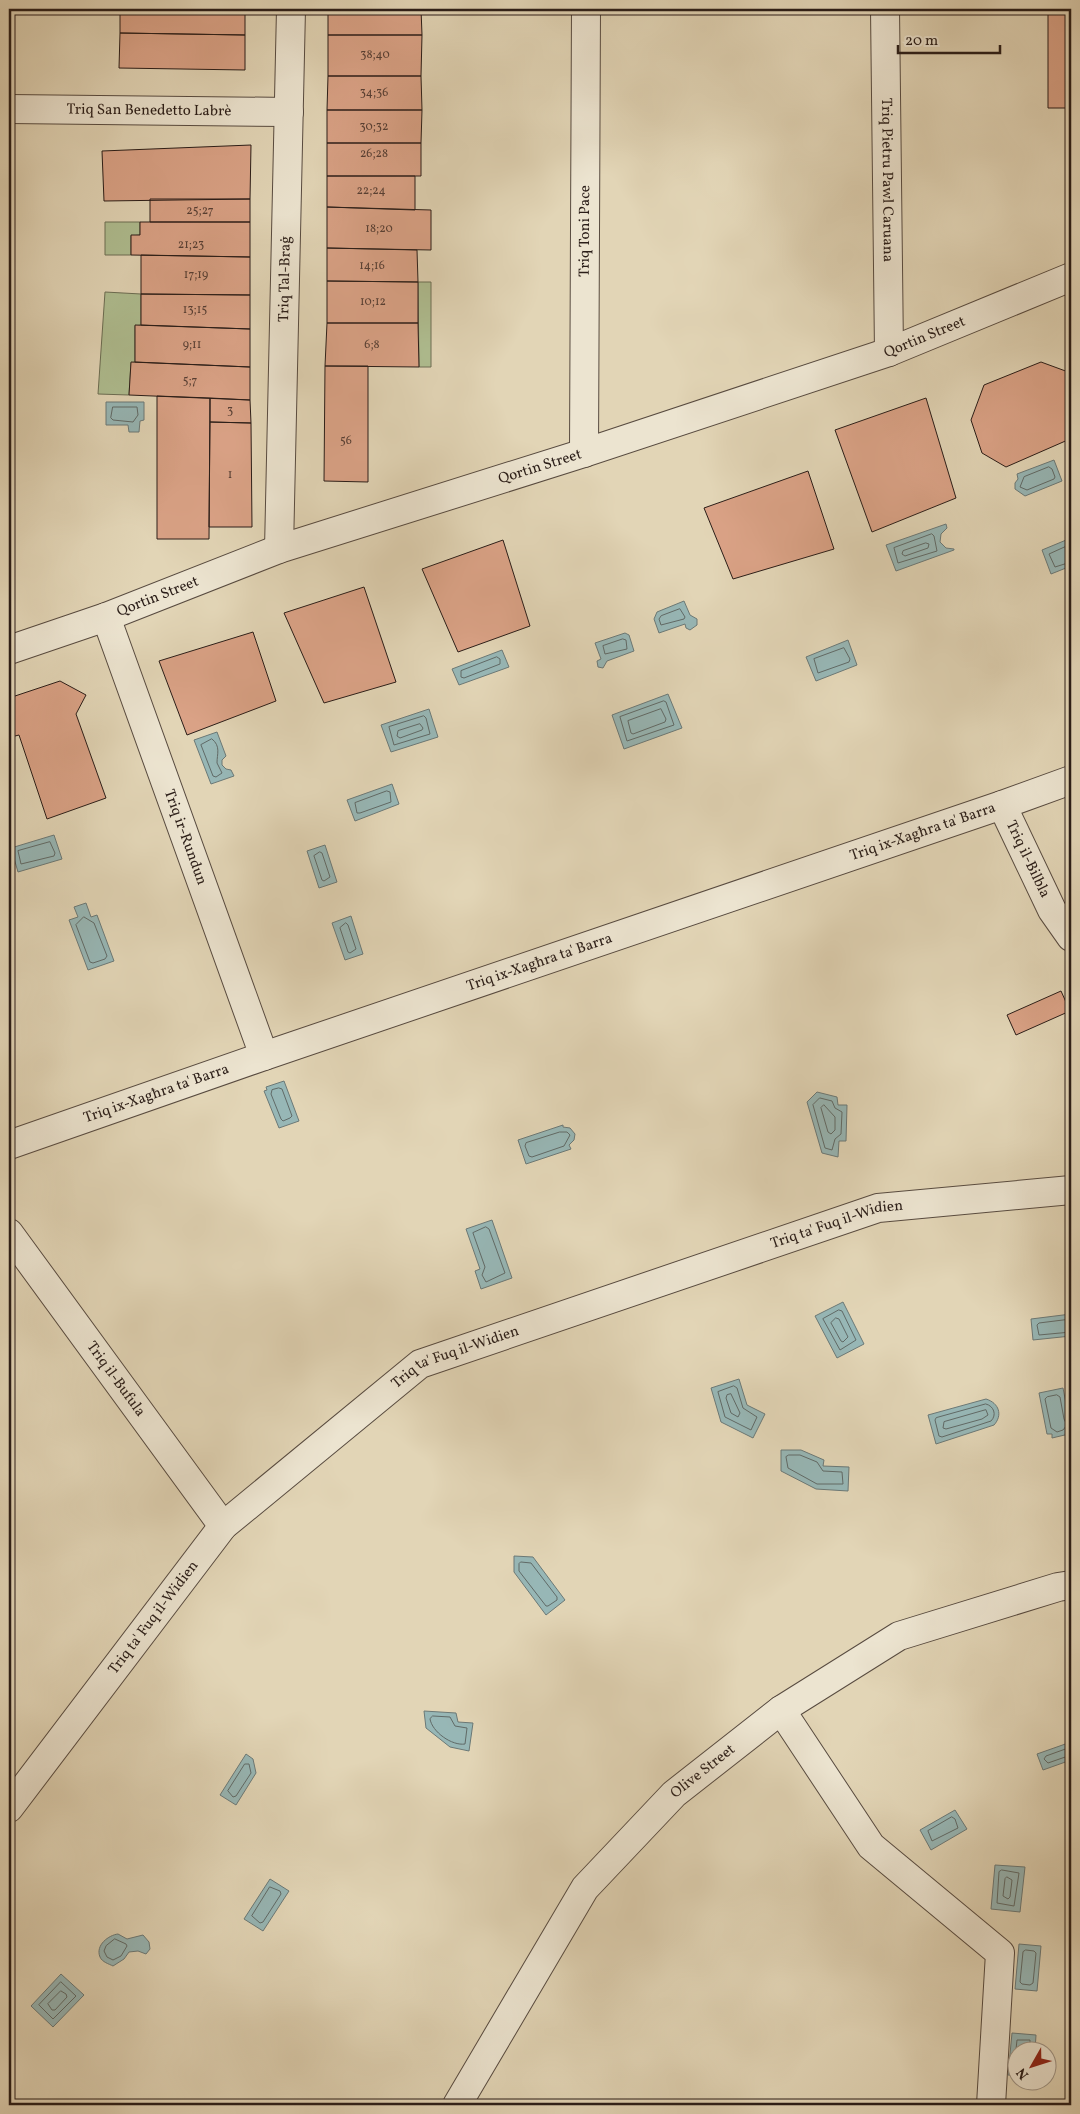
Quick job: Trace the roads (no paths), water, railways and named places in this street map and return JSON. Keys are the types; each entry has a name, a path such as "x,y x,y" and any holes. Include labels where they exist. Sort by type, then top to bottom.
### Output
{"street":[{"name":"Triq Tal-Braġ","path":"280,549 291,9"},
{"name":"Triq Toni Pace","path":"584,453 586,9"},
{"name":"Triq Pietru Pawl Caruana","path":"885,9 889,352"},
{"name":"Triq San Benedetto Labrè","path":"9,110 289,112"},
{"name":"Qortin Street","path":"9,650 106,617 280,549 584,453 889,352 1071,277"},
{"name":"Triq ir-Rundun","path":"106,617 264,1056"},
{"name":"Triq ix-Xagħra ta' Barra","path":"9,1145 264,1056 1002,806 1071,780"},
{"name":"Triq il-Bilbla","path":"1002,806 1052,910 1071,937"},
{"name":"Triq ta' Fuq il-Widien","path":"9,1808 223,1526 420,1364 878,1208 1071,1190"},
{"name":"Triq il-Bufula","path":"9,1233 223,1526"},
{"name":"Olive Street","path":"457,2105 585,1888 674,1794 781,1710 899,1636 1058,1587 1071,1585"},
{"path":"781,1710 871,1846 1000,1953 991,2105"}],"water":[{"path":"106,402 144,402 144,420 140,421 139,432 129,432 128,425 106,425"},
{"path":"1054,460 1062,481 1025,496 1015,489 1015,483 1018,479 1017,474"},
{"path":"946,524 947,528 941,534 940,542 946,548 954,550 896,571 886,545"},
{"path":"1071,538 1071,566 1051,574 1042,550"},
{"path":"684,601 690,615 697,619 697,625 690,630 686,628 685,624 659,633 654,619 657,612"},
{"path":"625,633 629,635 634,651 607,661 603,668 598,667 597,661 601,659 595,643"},
{"path":"848,640 857,665 816,681 806,657"},
{"path":"502,650 509,667 459,685 452,669"},
{"path":"668,694 682,728 624,749 612,715"},
{"path":"429,709 438,737 391,752 381,725"},
{"path":"217,732 226,756 222,760 222,765 226,769 231,770 234,776 211,784 194,740"},
{"path":"392,784 399,804 355,821 347,800"},
{"path":"54,835 62,859 18,872 11,848"},
{"path":"325,845 337,882 319,888 307,851"},
{"path":"86,903 91,917 97,915 114,961 88,970 69,920 78,917 74,907"},
{"path":"351,916 363,954 345,960 332,923"},
{"path":"284,1081 299,1121 279,1128 264,1091 267,1090 266,1087"},
{"path":"817,1092 837,1097 838,1105 847,1105 846,1141 839,1141 838,1157 822,1153 807,1102"},
{"path":"563,1125 563,1127 570,1128 575,1134 574,1140 569,1145 571,1149 526,1164 518,1140"},
{"path":"492,1220 512,1278 481,1289 475,1271 480,1269 466,1229"},
{"path":"843,1302 864,1344 837,1358 815,1316"},
{"path":"1071,1314 1071,1336 1033,1340 1031,1319"},
{"path":"739,1379 747,1405 765,1414 753,1438 721,1422 711,1388"},
{"path":"1063,1388 1071,1430 1068,1431 1069,1434 1052,1438 1052,1434 1047,1434 1039,1393"},
{"path":"986,1399 997,1406 999,1413 994,1425 936,1444 928,1415"},
{"path":"781,1450 801,1450 824,1460 823,1466 849,1467 848,1491 816,1489 781,1471"},
{"path":"514,1556 533,1557 565,1600 546,1615 514,1572"},
{"path":"424,1711 456,1713 458,1722 473,1723 469,1751 450,1747 426,1728"},
{"path":"1071,1742 1071,1760 1043,1770 1037,1754"},
{"path":"246,1754 253,1759 256,1773 236,1805 220,1795"},
{"path":"955,1810 967,1829 931,1850 920,1830"},
{"path":"995,1865 1025,1867 1020,1912 991,1909"},
{"path":"270,1879 289,1891 263,1931 244,1919"},
{"path":"118,1934 127,1939 143,1935 149,1942 150,1949 146,1954 138,1951 129,1952 124,1959 113,1966 108,1964 100,1957 99,1948 104,1941"},
{"path":"1019,1944 1041,1946 1037,1991 1015,1989"},
{"path":"61,1974 84,1995 53,2027 31,2006"},
{"path":"1012,2033 1036,2035 1036,2042 1011,2042"}]}
